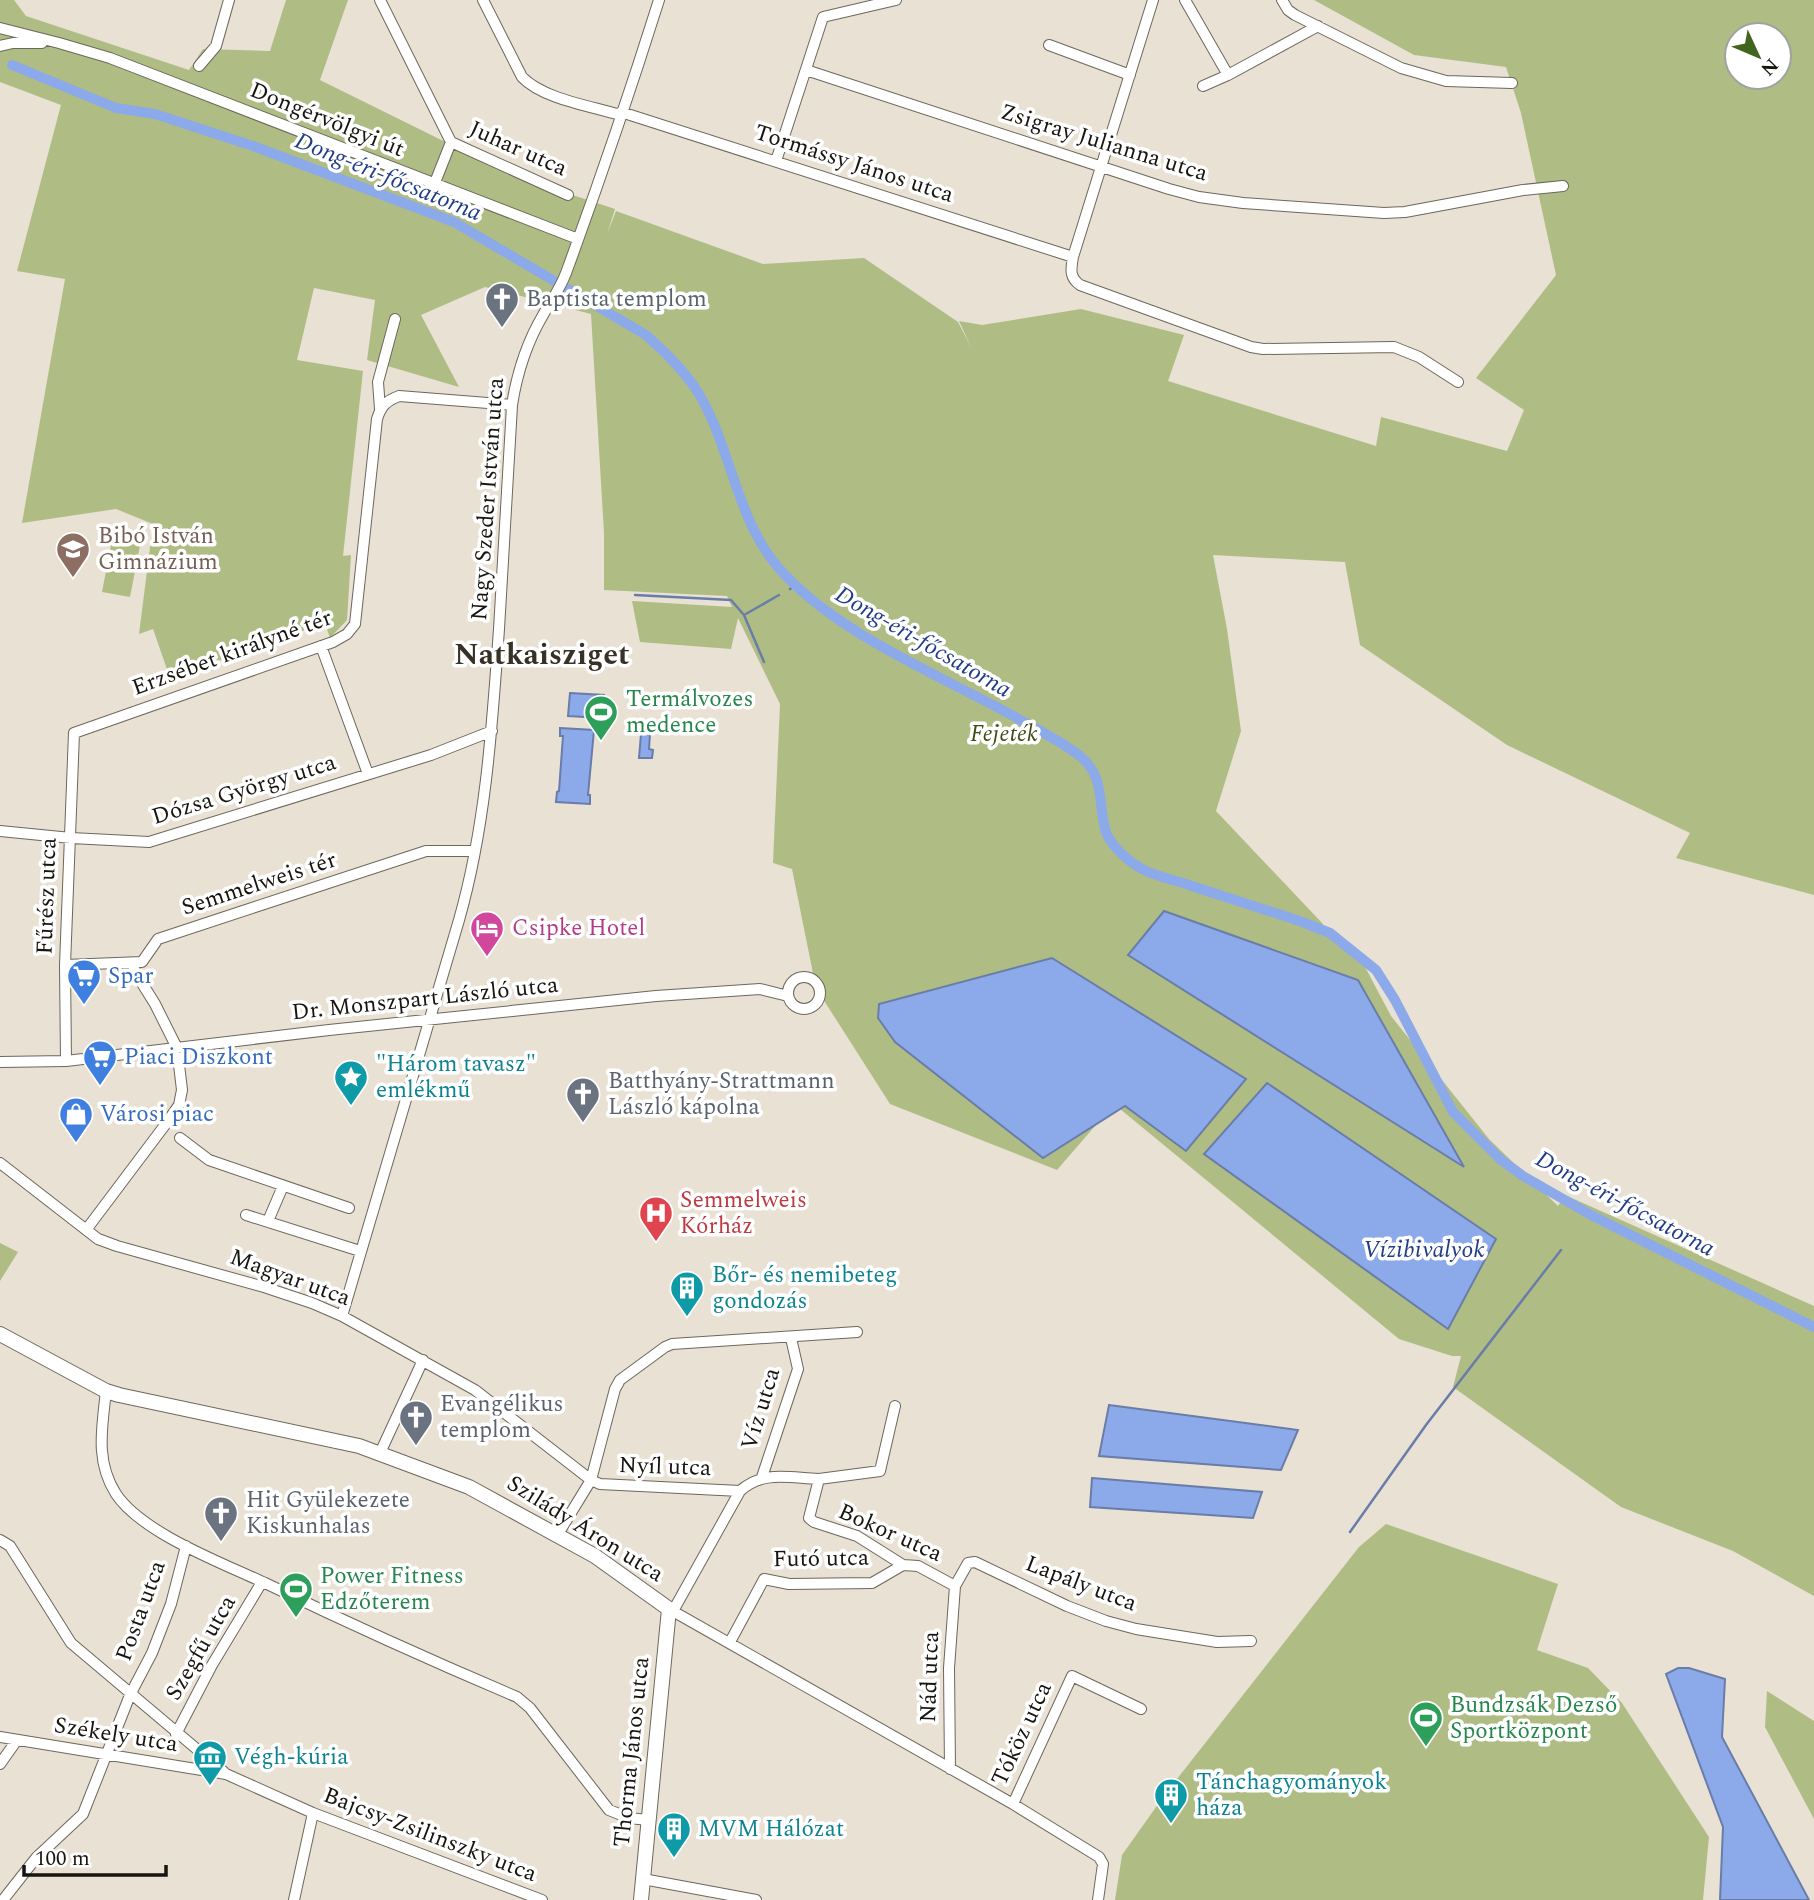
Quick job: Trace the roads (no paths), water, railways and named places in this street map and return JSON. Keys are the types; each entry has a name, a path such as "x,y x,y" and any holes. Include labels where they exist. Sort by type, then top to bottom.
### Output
{"street":[{"path":"200,66 216,46 229,0"},
{"name":"Juhar utca","path":"380,0 451,142 568,195"},
{"name":"Tormássy János utca","path":"483,0 522,77 541,91 776,161 1073,257"},
{"name":"Nagy Szeder István utca","path":"342,1317 468,887 475,851 492,731 512,405 517,372 543,315 559,290 659,0"},
{"path":"776,161 824,17 896,0"},
{"path":"1153,0 1073,257 1070,272 1073,278 1080,285 1242,345 1264,349 1394,347 1419,357 1458,382"},
{"path":"1185,0 1228,75"},
{"path":"1282,0 1295,15 1401,68 1446,81 1512,83"},
{"path":"1203,86 1318,26"},
{"path":"0,28 59,43"},
{"path":"0,46 13,43 59,43"},
{"name":"Dongérvölgyi út","path":"59,43 162,78 578,239"},
{"path":"1049,45 1130,75"},
{"name":"Zsigray Julianna utca","path":"806,70 1199,197 1366,213 1405,212 1523,190 1563,186"},
{"name":"Juhar utca","path":"435,185 451,142"},
{"name":"Erzsébet királyné tér","path":"74,733 321,646 347,634 355,624 380,410 378,382 395,319"},
{"path":"380,410 387,400 399,396 512,405"},
{"path":"321,646 368,774"},
{"name":"Dózsa György utca","path":"0,831 149,842 431,755 492,731"},
{"name":"Fűrész utca","path":"66,1061 65,965 74,733"},
{"name":"Semmelweis tér","path":"133,964 142,962 158,939 268,902 426,850 475,851"},
{"path":"65,965 133,964 177,1048 182,1090 179,1105 86,1230"},
{"name":"Dr. Monszpart László utca","path":"0,1062 66,1061 429,1020 712,992 760,989 788,996"},
{"path":"180,1138 209,1160 349,1208"},
{"name":"Magyar utca","path":"0,1163 98,1239 312,1303 423,1360 475,1390 591,1480"},
{"path":"268,1222 283,1186"},
{"path":"246,1215 360,1251"},
{"path":"558,1534 591,1480 615,1389 620,1380 672,1344 857,1332"},
{"name":"Szilády Áron utca","path":"0,1334 106,1391 359,1446 469,1487 558,1534 671,1610 1013,1804 1099,1857 1103,1864 1098,1900"},
{"name":"Víz utca","path":"762,1477 798,1369 791,1338"},
{"path":"380,1453 423,1360"},
{"name":"Posta utca","path":"4,1900 36,1857 80,1818 130,1695 152,1653 170,1604 186,1546 131,1511 108,1480 101,1457 106,1391"},
{"name":"Bokor utca","path":"895,1406 880,1471 819,1479 809,1513 811,1520 857,1536 903,1565 918,1566 955,1586"},
{"path":"671,1610 740,1491 749,1483 762,1477 819,1479"},
{"name":"Nyíl utca","path":"591,1480 606,1485 740,1491"},
{"path":"0,1540 10,1546 71,1643 226,1774"},
{"path":"186,1546 383,1639 517,1697 530,1708 609,1810 629,1818 648,1820"},
{"name":"Lapály utca","path":"955,1586 964,1566 975,1562 1105,1621 1217,1643 1251,1641"},
{"name":"Futó utca","path":"730,1643 764,1579 789,1584 872,1583 903,1565"},
{"name":"Szegfű utca","path":"176,1734 212,1665 262,1582"},
{"name":"Nád utca","path":"950,1769 949,1668 955,1586"},
{"name":"Thorma János utca","path":"641,1900 671,1610"},
{"name":"Tóköz utca","path":"1013,1804 1072,1676 1141,1709"},
{"name":"Székely utca","path":"0,1737 226,1774"},
{"path":"0,1764 17,1740"},
{"name":"Bajcsy-Zsilinszky utca","path":"226,1774 313,1813 542,1900"},
{"path":"295,1900 313,1813"},
{"path":"643,1879 756,1900"}],"water":[{"path":"570,693 604,695 602,718 568,716"},
{"path":"560,728 594,730 588,795 590,804 556,802 563,736 560,736"},
{"path":"641,734 650,734 649,749 653,750 652,758 639,758"},
{"path":"1164,911 1358,980 1464,1167 1128,955"},
{"path":"1052,958 1246,1079 1186,1151 1125,1106 1043,1158 895,1042 878,1018 879,1004"},
{"name":"Vízibivalyok","path":"1267,1083 1496,1239 1448,1329 1204,1154"},
{"path":"1109,1405 1298,1430 1281,1470 1099,1456"},
{"path":"1092,1478 1262,1492 1253,1518 1090,1507"},
{"path":"1678,1668 1689,1668 1725,1679 1722,1737 1809,1900 1720,1900 1723,1827 1666,1674"}],"waterway":[{"name":"Dong-éri-főcsatorna","path":"12,65 116,108 155,114 253,146 454,222 646,335 681,370 699,394 719,437 752,526 777,566 801,590 828,612 889,651 1041,731 1080,756 1088,764 1097,781 1107,835 1121,853 1138,867 1330,933 1376,970 1395,1000 1453,1112 1500,1159 1523,1176 1591,1215 1814,1327"},
{"path":"790,589 796,585"},
{"path":"635,595 731,600 744,615 779,595"},
{"path":"744,615 764,662"},
{"path":"1350,1532 1426,1425 1561,1250"}],"place":[{"name":"Baptista templom","path":"502,329"},
{"name":"Bibó István Gimnázium","path":"73,579"},
{"name":"Termálvozes medence","path":"601,742"},
{"name":"Csipke Hotel","path":"487,958"},
{"name":"Spar","path":"84,1006"},
{"name":"Piaci Diszkont","path":"100,1087"},
{"name":"\"Három tavasz\" emlékmű","path":"351,1107"},
{"name":"Batthyány-Strattmann László kápolna","path":"583,1124"},
{"name":"Városi piac","path":"76,1144"},
{"name":"Semmelweis Kórház","path":"656,1243"},
{"name":"Bőr- és nemibeteg gondozás","path":"687,1318"},
{"name":"Evangélikus templom","path":"416,1447"},
{"name":"Hit Gyülekezete Kiskunhalas","path":"221,1543"},
{"name":"Power Fitness Edzőterem","path":"296,1619"},
{"name":"Bundzsák Dezső Sportközpont","path":"1426,1748"},
{"name":"Végh-kúria","path":"210,1787"},
{"name":"Tánchagyományok háza","path":"1171,1825"},
{"name":"MVM Hálózat","path":"674,1859"}],"district":[{"name":"Natkaisziget","path":"542,655"}],"park label":[{"name":"Fejeték","path":"1004,734"}]}
